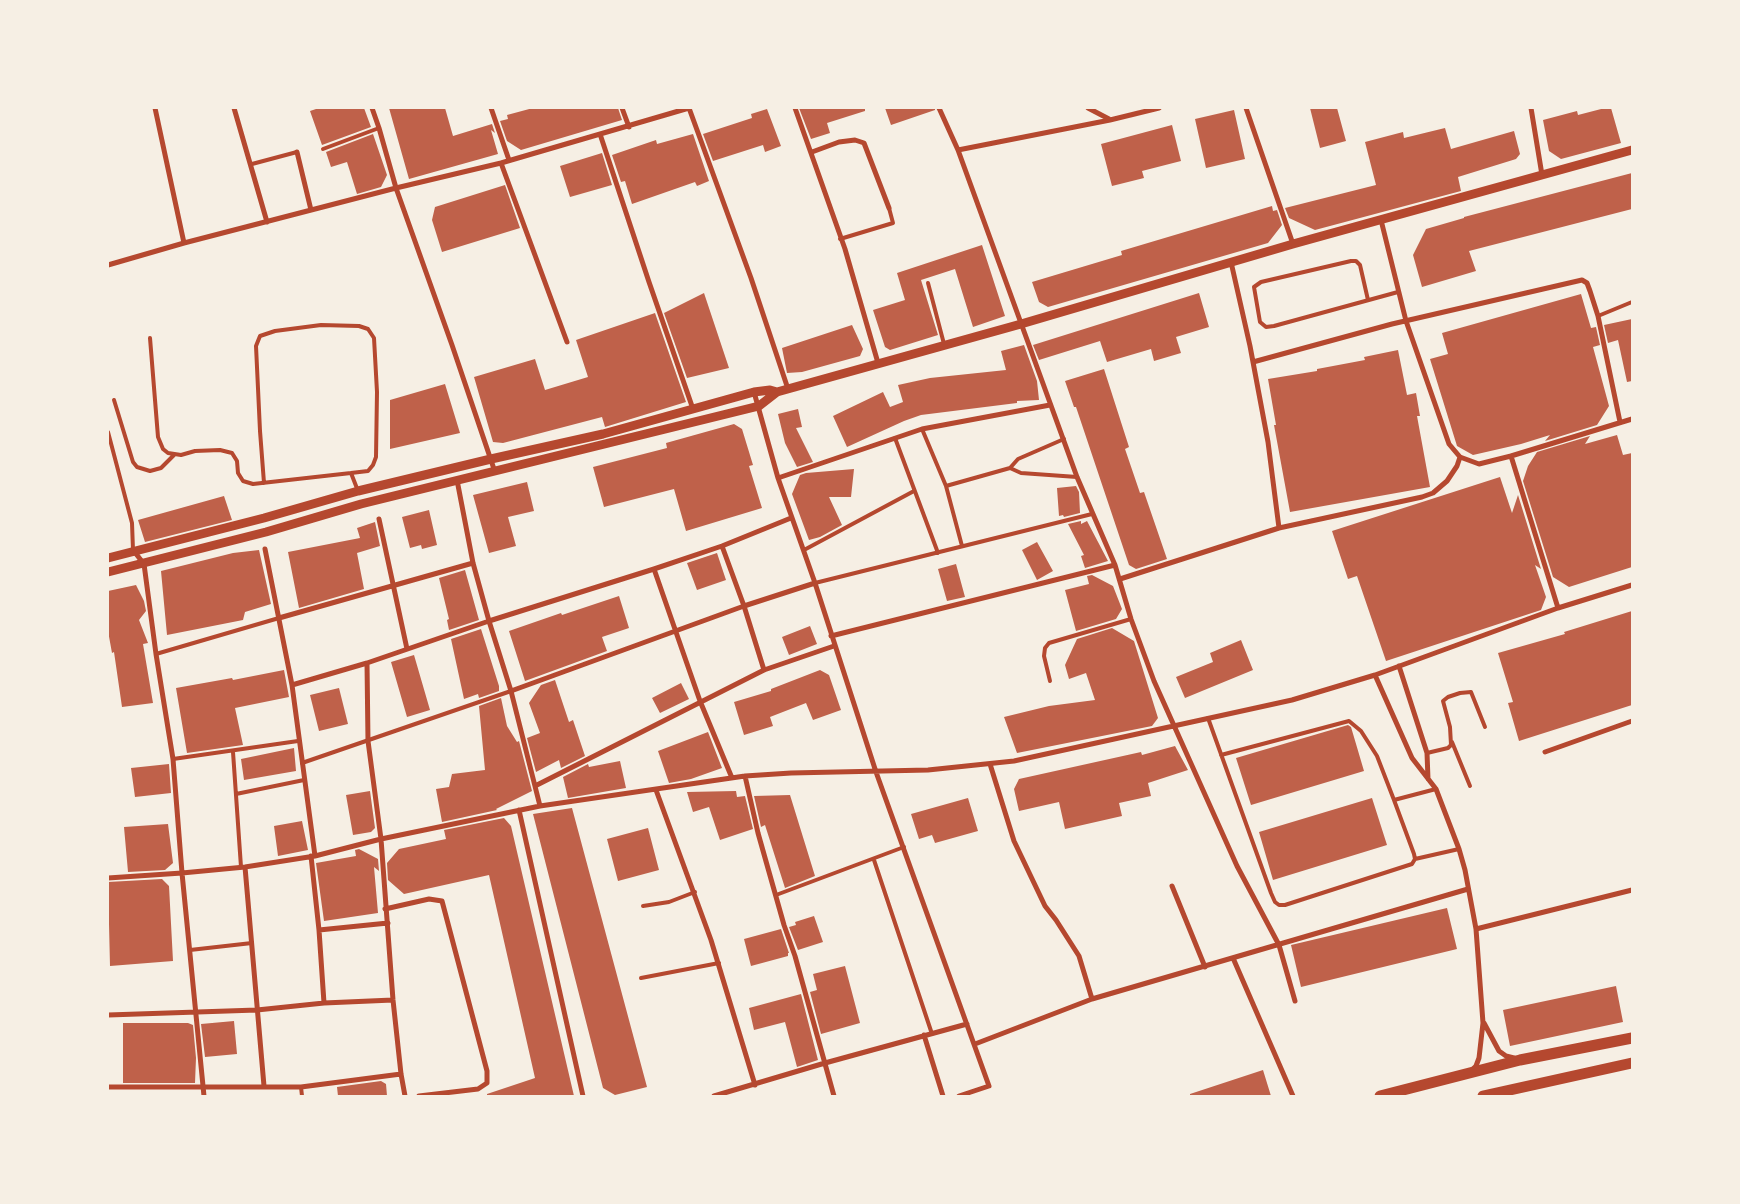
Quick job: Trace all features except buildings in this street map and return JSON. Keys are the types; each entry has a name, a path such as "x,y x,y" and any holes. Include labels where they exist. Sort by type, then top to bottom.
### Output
{"main road":[{"path":"1380,1096 1520,1060 1632,1038"},
{"path":"1483,1096 1632,1063"}],"street":[{"path":"155,108 184,244"},
{"path":"234,108 239,129 252,164 267,222"},
{"path":"372,108 396,188 495,472"},
{"path":"491,108 509,160"},
{"path":"622,108 629,127"},
{"path":"108,265 311,210 502,163 689,108 751,278 788,389"},
{"path":"795,108 845,249 878,363"},
{"path":"939,108 958,150 1077,477 1115,565 1131,619 1154,681 1237,866 1279,945 1295,1001"},
{"path":"1088,108 1110,120"},
{"path":"958,150 1110,120 1159,108"},
{"path":"1246,108 1293,244"},
{"path":"1531,108 1542,175"},
{"path":"600,134 693,409"},
{"path":"812,152 839,142 855,140 864,143 889,208"},
{"path":"108,572 266,532 361,504 759,406 777,392 1020,324 1293,244 1632,150"},
{"path":"296,152 311,210"},
{"path":"502,163 567,342"},
{"path":"1381,220 1406,321 1449,444 1460,457 1478,464 1511,456 1632,419"},
{"path":"1231,262 1268,442 1279,528"},
{"path":"1252,362 1406,321 1582,280 1587,283 1598,316 1620,422"},
{"path":"108,558 133,550 264,518 358,491 491,458 603,434 754,392 770,390 777,392"},
{"path":"754,392 778,478 804,550 876,772 989,1086 959,1096"},
{"path":"778,478 922,429 1050,405"},
{"path":"1511,456 1558,608"},
{"path":"1120,579 1279,528 1422,497 1433,493 1447,481 1453,474 1460,457"},
{"path":"454,468 458,480 473,563 511,691 540,806"},
{"path":"358,491 361,504"},
{"path":"292,685 367,663 489,621 654,569 722,546 791,518"},
{"path":"379,519 407,649"},
{"path":"722,546 744,606 764,670"},
{"path":"264,549 292,685 313,856 324,1003"},
{"path":"133,550 144,564 156,654 174,759 182,873 204,1096"},
{"path":"279,618 473,563"},
{"path":"831,636 1115,565"},
{"path":"654,569 700,701 732,778"},
{"path":"511,691 744,606 815,583"},
{"path":"108,878 243,867 313,856 540,806 745,776 928,770 1014,761 1292,700 1375,675 1558,608 1632,585"},
{"path":"535,786 764,670 834,646"},
{"path":"367,663 368,741 381,840 393,1000 401,1074 406,1096"},
{"path":"1399,666 1426,753 1428,780"},
{"path":"1375,675 1412,758 1436,789 1459,849 1476,929 1484,1023 1479,1058 1476,1066 1467,1074"},
{"path":"1545,752 1632,721"},
{"path":"990,764 1014,841 1045,906 1078,956 1092,999"},
{"path":"745,776 758,833 834,1096"},
{"path":"656,790 718,963 755,1085"},
{"path":"519,810 583,1096"},
{"path":"243,867 252,943 264,1086"},
{"path":"1172,886 1205,967"},
{"path":"975,1044 1092,999 1468,889"},
{"path":"1476,929 1632,890"},
{"path":"385,909 430,899 442,901 487,1071 486,1083 478,1089 419,1096"},
{"path":"319,930 388,923"},
{"path":"1233,958 1293,1096"},
{"path":"108,1015 257,1010 324,1003 393,1000"},
{"path":"1484,1023 1499,1051 1506,1056 1520,1060"},
{"path":"714,1096 967,1024"},
{"path":"924,1035 944,1096"},
{"path":"108,1087 301,1087 401,1074"}],"lane":[{"path":"323,149 379,128"},
{"path":"252,164 296,152"},
{"path":"840,239 893,224 889,208"},
{"path":"1368,300 1360,265 1356,261 1351,260 1261,282 1254,287 1260,322 1266,327 1368,300 1398,292"},
{"path":"928,283 945,344"},
{"path":"1598,316 1632,302"},
{"path":"150,338 158,438 163,449 174,455 209,450 232,453 238,461 238,473 243,481 253,484 264,483 368,471 373,465 376,457 377,392 374,338 368,329 359,326 321,325 275,331 260,336 256,346 264,483"},
{"path":"114,400 133,462 137,467 150,471 161,468 174,455"},
{"path":"922,429 946,486 962,546"},
{"path":"108,432 132,523 133,550"},
{"path":"895,438 938,553"},
{"path":"946,486 1010,468 1018,459 1064,439"},
{"path":"1010,468 1021,473 1077,477"},
{"path":"351,473 358,491"},
{"path":"804,550 914,491"},
{"path":"815,583 1092,514"},
{"path":"156,654 279,618"},
{"path":"1050,681 1044,656 1045,648 1049,643 1131,619"},
{"path":"302,763 511,691"},
{"path":"1470,786 1452,740 1443,701 1460,692 1471,692 1485,727"},
{"path":"1208,718 1275,902 1285,905 1412,864 1415,859 1459,849"},
{"path":"1221,755 1349,721 1360,731 1377,756 1415,859"},
{"path":"1426,753 1448,748 1451,746 1452,740"},
{"path":"174,759 233,752 298,741"},
{"path":"233,752 243,867"},
{"path":"236,794 304,780"},
{"path":"1394,800 1436,789"},
{"path":"776,895 904,848"},
{"path":"874,860 932,1034"},
{"path":"643,906 670,902 694,892"},
{"path":"190,950 252,943"},
{"path":"641,978 718,963"},
{"path":"301,1087 302,1096"}]}
